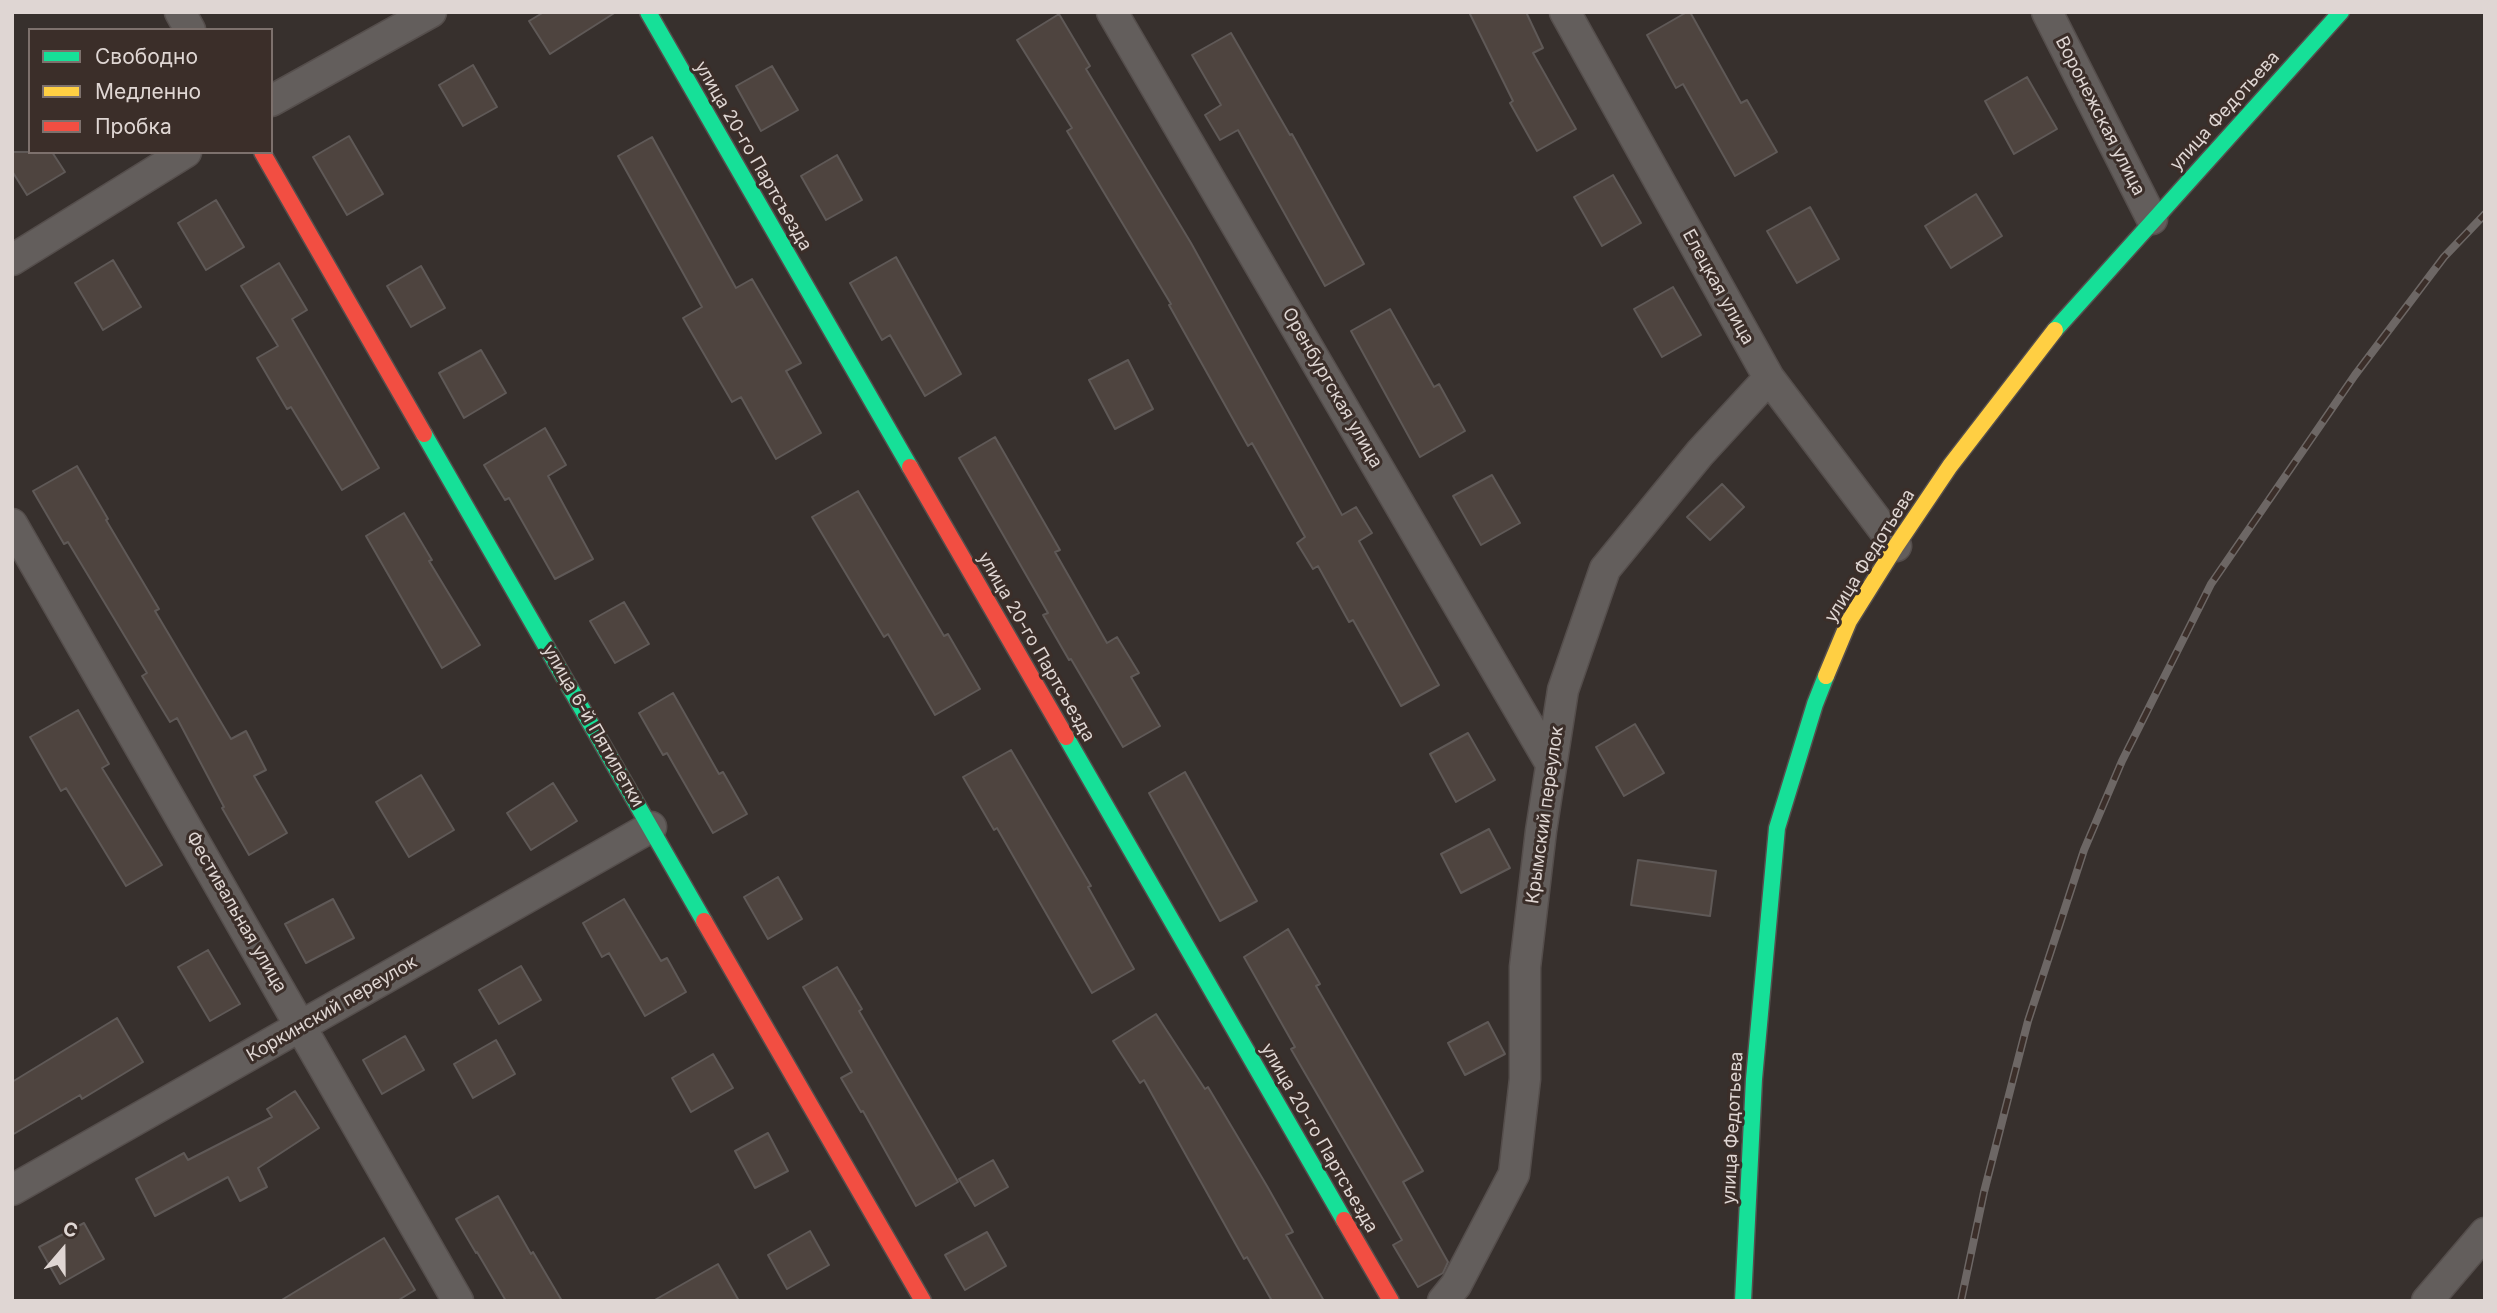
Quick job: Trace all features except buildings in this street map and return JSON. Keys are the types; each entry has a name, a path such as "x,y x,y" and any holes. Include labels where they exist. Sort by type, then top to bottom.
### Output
{"street":[{"path":"180,12 189,28"},
{"path":"273,100 431,12"},
{"name":"улица 20-го Партсъезда","path":"648,12 1391,1301"},
{"name":"Оренбургская улица","path":"1112,12 1551,764"},
{"name":"Елецкая улица","path":"1565,12 1769,378 1896,546"},
{"name":"Воронежская улица","path":"2047,12 2152,219"},
{"name":"улица Федотьева","path":"1744,1301 1754,1079 1777,828 1815,704 1844,633 1896,546 1950,466 2053,333 2152,219 2341,12"},
{"path":"12,260 183,154"},
{"name":"улица 6-й Пятилетки","path":"263,154 923,1301"},
{"name":"Крымский переулок","path":"1443,1301 1456,1285 1514,1174 1525,1079 1525,967 1551,764 1563,690 1605,569 1692,462 1769,378"},
{"name":"Фестивальная улица","path":"12,524 458,1301"},
{"name":"Коркинский переулок","path":"12,1190 651,827"},
{"path":"2427,1301 2485,1233"}],"railway":[{"path":"1961,1301 1984,1192 2028,1021 2084,850 2122,761 2211,584 2355,375 2444,257 2485,214"}],"traffic: fast":[{"path":"648,12 910,467"},
{"path":"2055,330 2341,12"},
{"path":"424,434 704,921"},
{"path":"1743,1301 1754,1079 1777,828 1826,676"},
{"path":"1066,737 1344,1220"}],"traffic: slow":[{"path":"1826,676 1849,621 1896,546 1950,466 2055,330"}],"traffic: jam":[{"path":"263,154 424,434"},
{"path":"910,467 1066,737"},
{"path":"704,921 923,1301"},
{"path":"1344,1220 1391,1301"}]}
